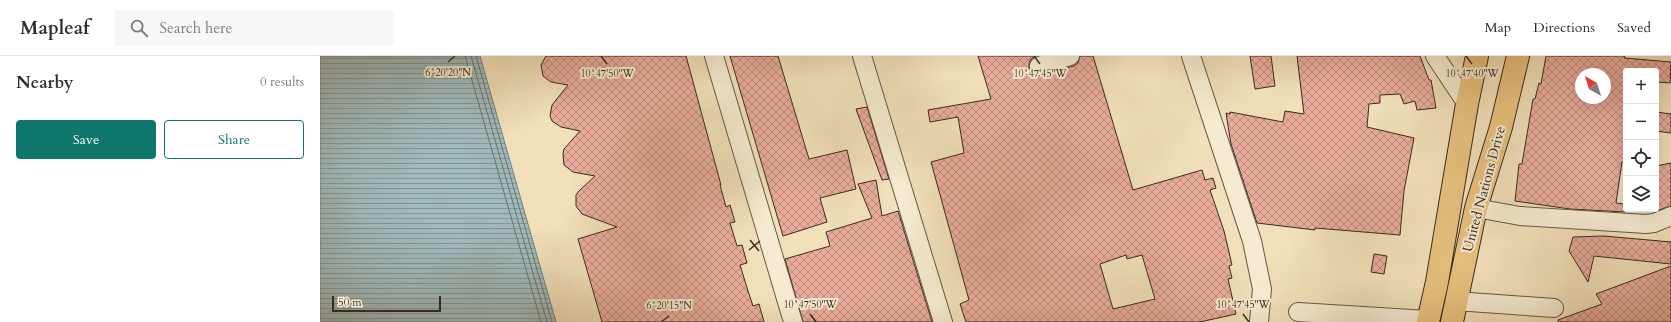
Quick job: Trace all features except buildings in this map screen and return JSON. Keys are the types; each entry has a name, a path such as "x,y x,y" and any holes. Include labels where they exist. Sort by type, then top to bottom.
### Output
{"highway":[{"name":"United Nations Drive","path":"1428,321 1437,282 1467,104 1477,56"},
{"name":"United Nations Drive","path":"1452,322 1455,301 1476,208 1501,127 1518,56"}],"street":[{"path":"714,56 793,322"},
{"path":"862,56 943,322"},
{"path":"1039,66 1070,56"},
{"path":"1191,56 1252,241 1262,289 1259,322"},
{"path":"1435,56 1467,104"},
{"path":"1476,208 1520,216 1646,224 1654,223 1671,216"},
{"path":"1455,301 1554,308"},
{"path":"1298,312 1428,321"}],"water":[{"path":"320,56 480,56 556,322 320,322"}]}
